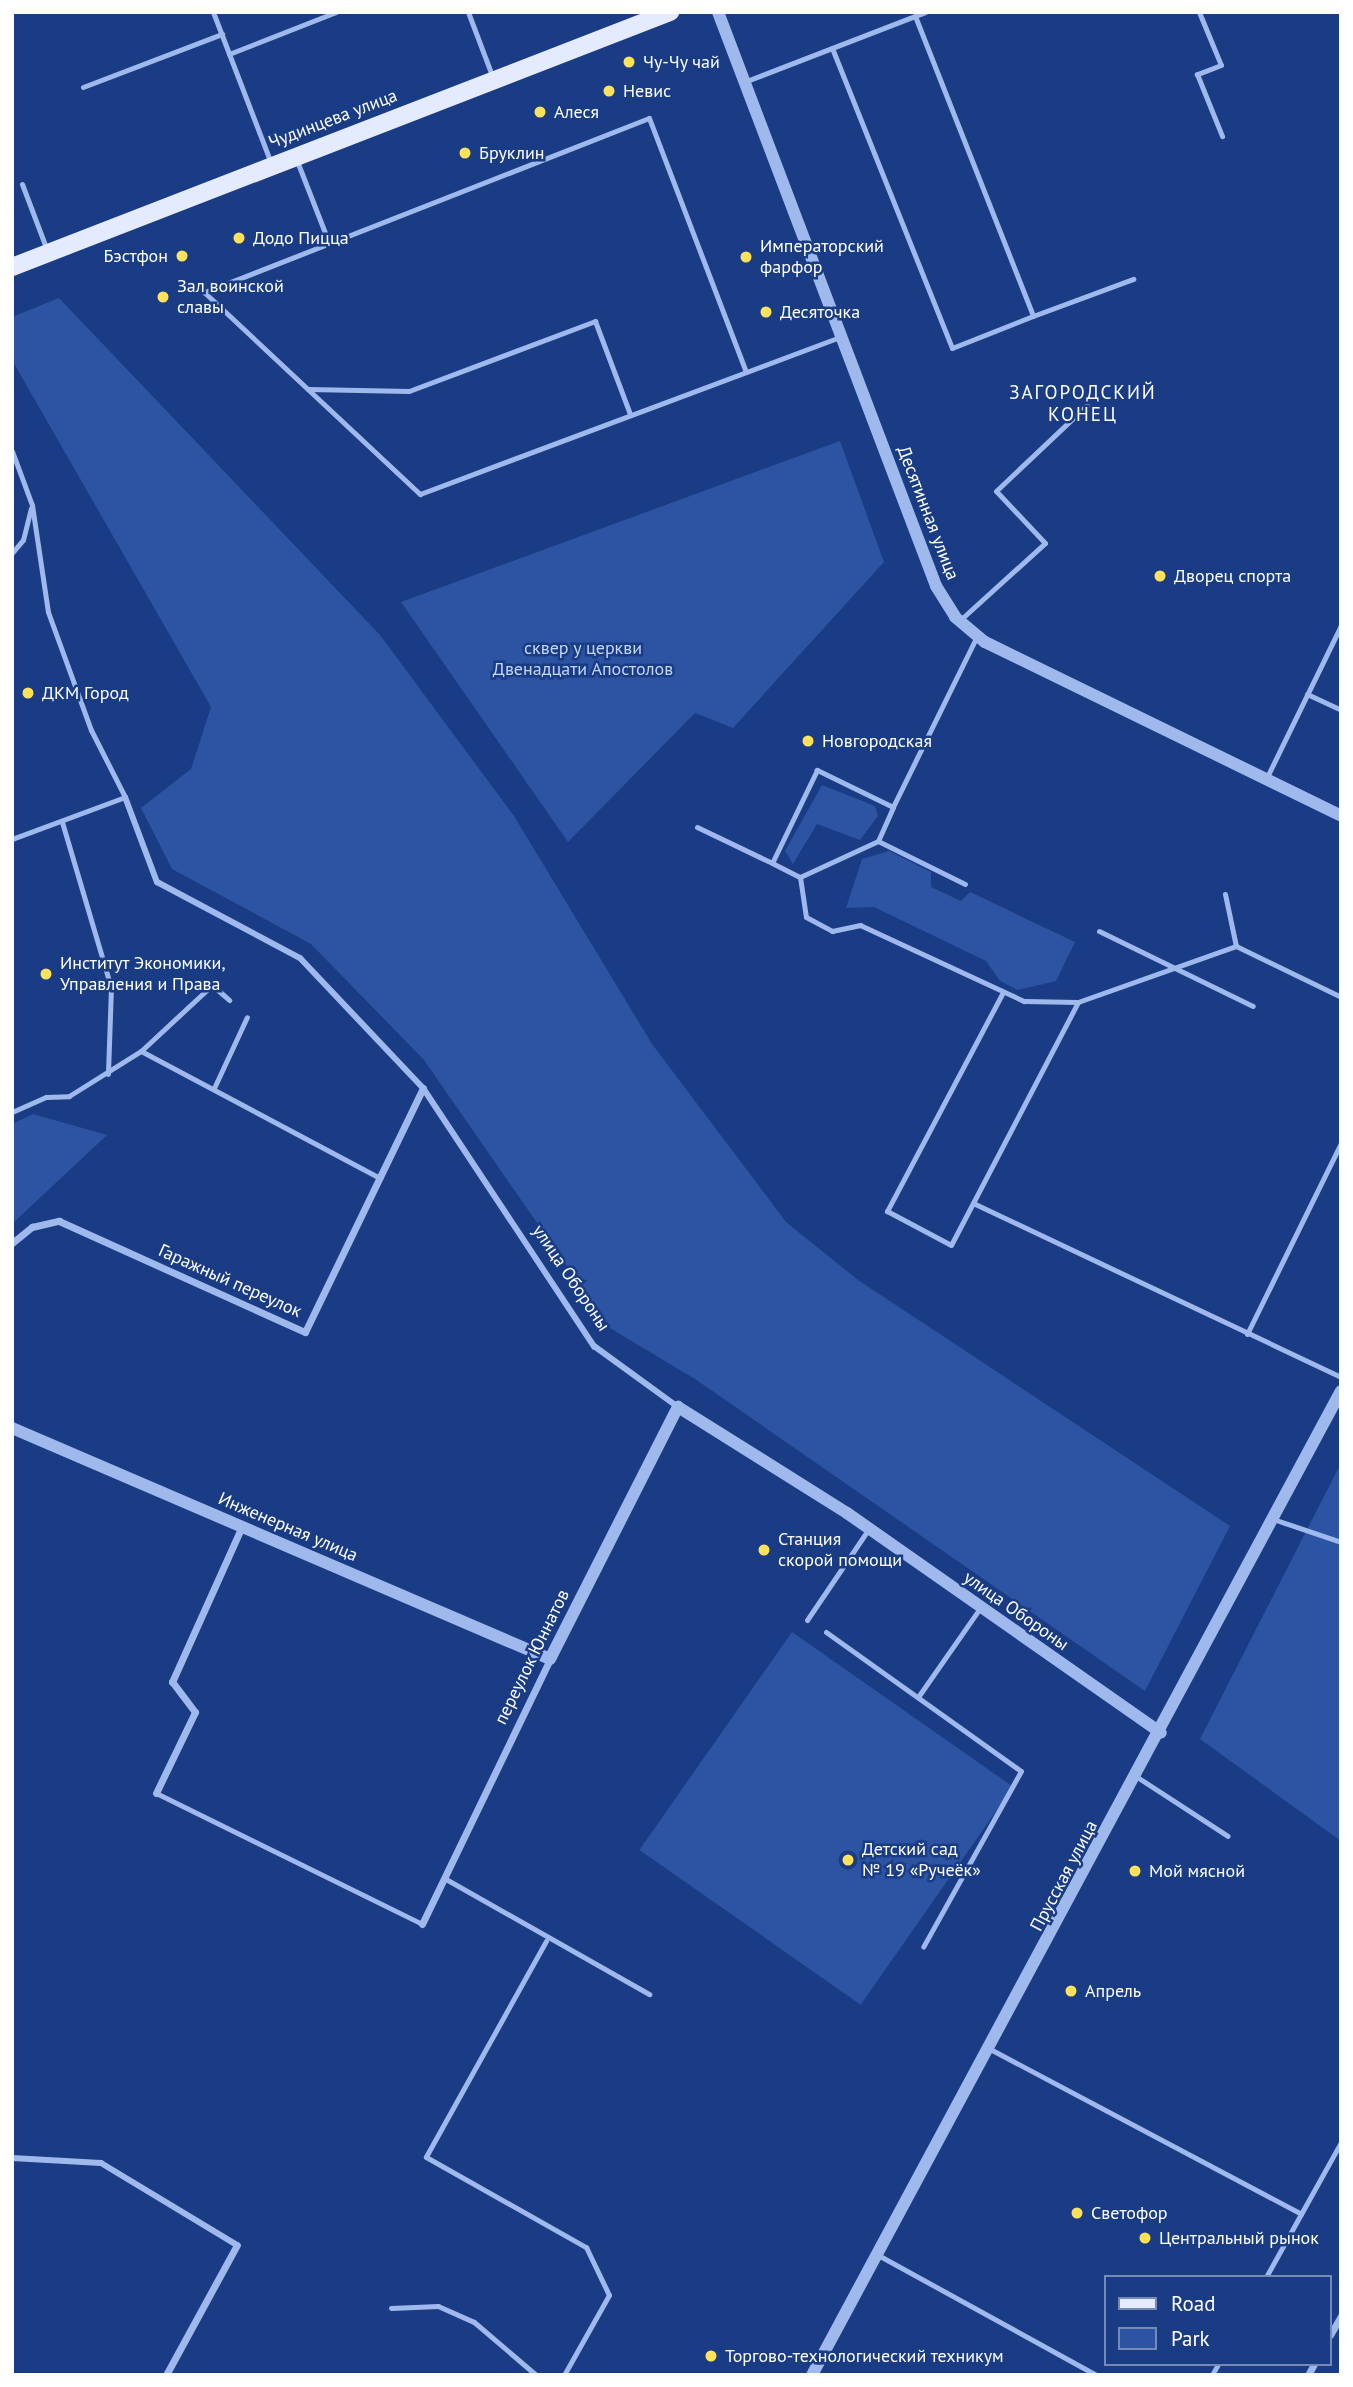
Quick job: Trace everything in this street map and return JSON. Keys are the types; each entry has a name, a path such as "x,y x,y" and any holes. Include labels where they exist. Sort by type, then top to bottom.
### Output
{"main road":[{"name":"Чудинцева улица","path":"12,267 670,12"}],"street":[{"name":"Десятинная улица","path":"718,12 936,586 959,621 977,636 1341,816"},
{"name":"улица Обороны","path":"125,797 157,882 300,958 423,1088 594,1346 678,1407 869,1529 1161,1733"},
{"name":"Гаражный переулок","path":"12,1243 32,1227 60,1221 305,1332 423,1088"},
{"name":"Прусская улица","path":"812,2375 1276,1520 1341,1391"},
{"name":"переулок Юннатов","path":"422,1924 550,1659 678,1407"},
{"name":"Инженерная улица","path":"12,1428 550,1659"},
{"path":"156,1793 195,1712 172,1682 242,1526"},
{"path":"12,2158 101,2163 237,2245 166,2375"},
{"path":"1332,2332 1341,2316"}],"lane":[{"path":"213,12 273,166"},
{"path":"229,54 336,12"},
{"path":"468,12 494,79"},
{"path":"744,82 925,12"},
{"path":"1199,12 1221,65 1197,74 1222,136"},
{"path":"915,16 1033,316"},
{"path":"83,87 222,34"},
{"path":"832,48 952,348 1133,279"},
{"path":"746,372 649,118 204,292 420,494 841,337"},
{"path":"295,156 329,243"},
{"path":"22,184 49,253"},
{"path":"308,389 409,391 595,321 630,414"},
{"path":"959,621 1045,542 996,491 1087,405"},
{"path":"12,451 32,505 48,612 91,730 125,797 12,839"},
{"path":"12,553 23,540 32,505"},
{"path":"1266,779 1340,627"},
{"path":"800,877 878,841 977,636"},
{"path":"1307,694 1341,710"},
{"path":"772,863 817,770 893,807"},
{"path":"62,822 111,987 108,1075"},
{"path":"696,827 800,877"},
{"path":"878,841 965,884"},
{"path":"800,877 806,918 832,931 860,925 1002,994 1078,1002 1180,971 1236,946 1341,997"},
{"path":"1225,894 1236,946"},
{"path":"1099,932 1253,1006"},
{"path":"12,1112 46,1097 69,1096 108,1075 141,1051 212,985 229,1000"},
{"path":"1002,994 887,1211 951,1245 1078,1002"},
{"path":"214,1088 247,1017"},
{"path":"141,1051 380,1178"},
{"path":"1247,1334 1341,1143"},
{"path":"973,1203 1341,1377"},
{"path":"1276,1520 1341,1542"},
{"path":"807,1620 869,1529"},
{"path":"918,1697 981,1607"},
{"path":"826,1632 1021,1771 923,1947"},
{"path":"1137,1777 1228,1836"},
{"path":"156,1793 422,1924"},
{"path":"444,1878 546,1941 649,1994"},
{"path":"546,1941 426,2157 586,2246 609,2295 564,2375"},
{"path":"990,2049 1301,2214"},
{"path":"1267,2275 1341,2142"},
{"path":"878,2255 1096,2375"},
{"path":"391,2308 438,2306 474,2322 536,2375"}],"green space":[{"path":"59,298 380,635 514,816 652,1044 786,1222 858,1280 1230,1526 1145,1691 695,1379 610,1328 424,1060 311,944 172,869 141,808 191,769 211,707 12,360 12,317"},
{"name":"сквер у церкви Двенадцати Апостолов","path":"840,441 884,562 733,728 695,713 568,842 401,602"},
{"path":"822,785 875,806 878,816 860,840 817,824 793,864 785,851"},
{"path":"889,851 931,872 931,887 961,901 970,892 1075,942 1056,981 1018,990 1000,981 986,961 874,907 846,908 862,859"},
{"path":"33,1114 107,1135 12,1224 12,1124"},
{"path":"1341,1463 1341,1841 1200,1739"},
{"path":"792,1632 1013,1787 861,2005 639,1850"}],"place":[{"name":"Чу-Чу чай","path":"629,62"},
{"name":"Невис","path":"609,91"},
{"name":"Алеся","path":"540,112"},
{"name":"Бруклин","path":"465,153"},
{"name":"Додо Пицца","path":"239,238"},
{"name":"Бэстфон","path":"182,256"},
{"name":"Императорский фарфор","path":"746,257"},
{"name":"Зал воинской славы","path":"163,297"},
{"name":"Десяточка","path":"766,312"},
{"name":"Дворец спорта","path":"1160,576"},
{"name":"ДКМ Город","path":"28,693"},
{"name":"Новгородская","path":"808,741"},
{"name":"Институт Экономики, Управления и Права","path":"46,974"},
{"name":"Станция скорой помощи","path":"764,1550"},
{"name":"Детский сад № 19 «Ручеёк»","path":"848,1860"},
{"name":"Мой мясной","path":"1135,1871"},
{"name":"Апрель","path":"1071,1991"},
{"name":"Светофор","path":"1077,2213"},
{"name":"Центральный рынок","path":"1145,2238"},
{"name":"Торгово-технологический техникум","path":"711,2356"}],"district":[{"name":"ЗАГОРОДСКИЙ КОНЕЦ","path":"1083,404"}]}
